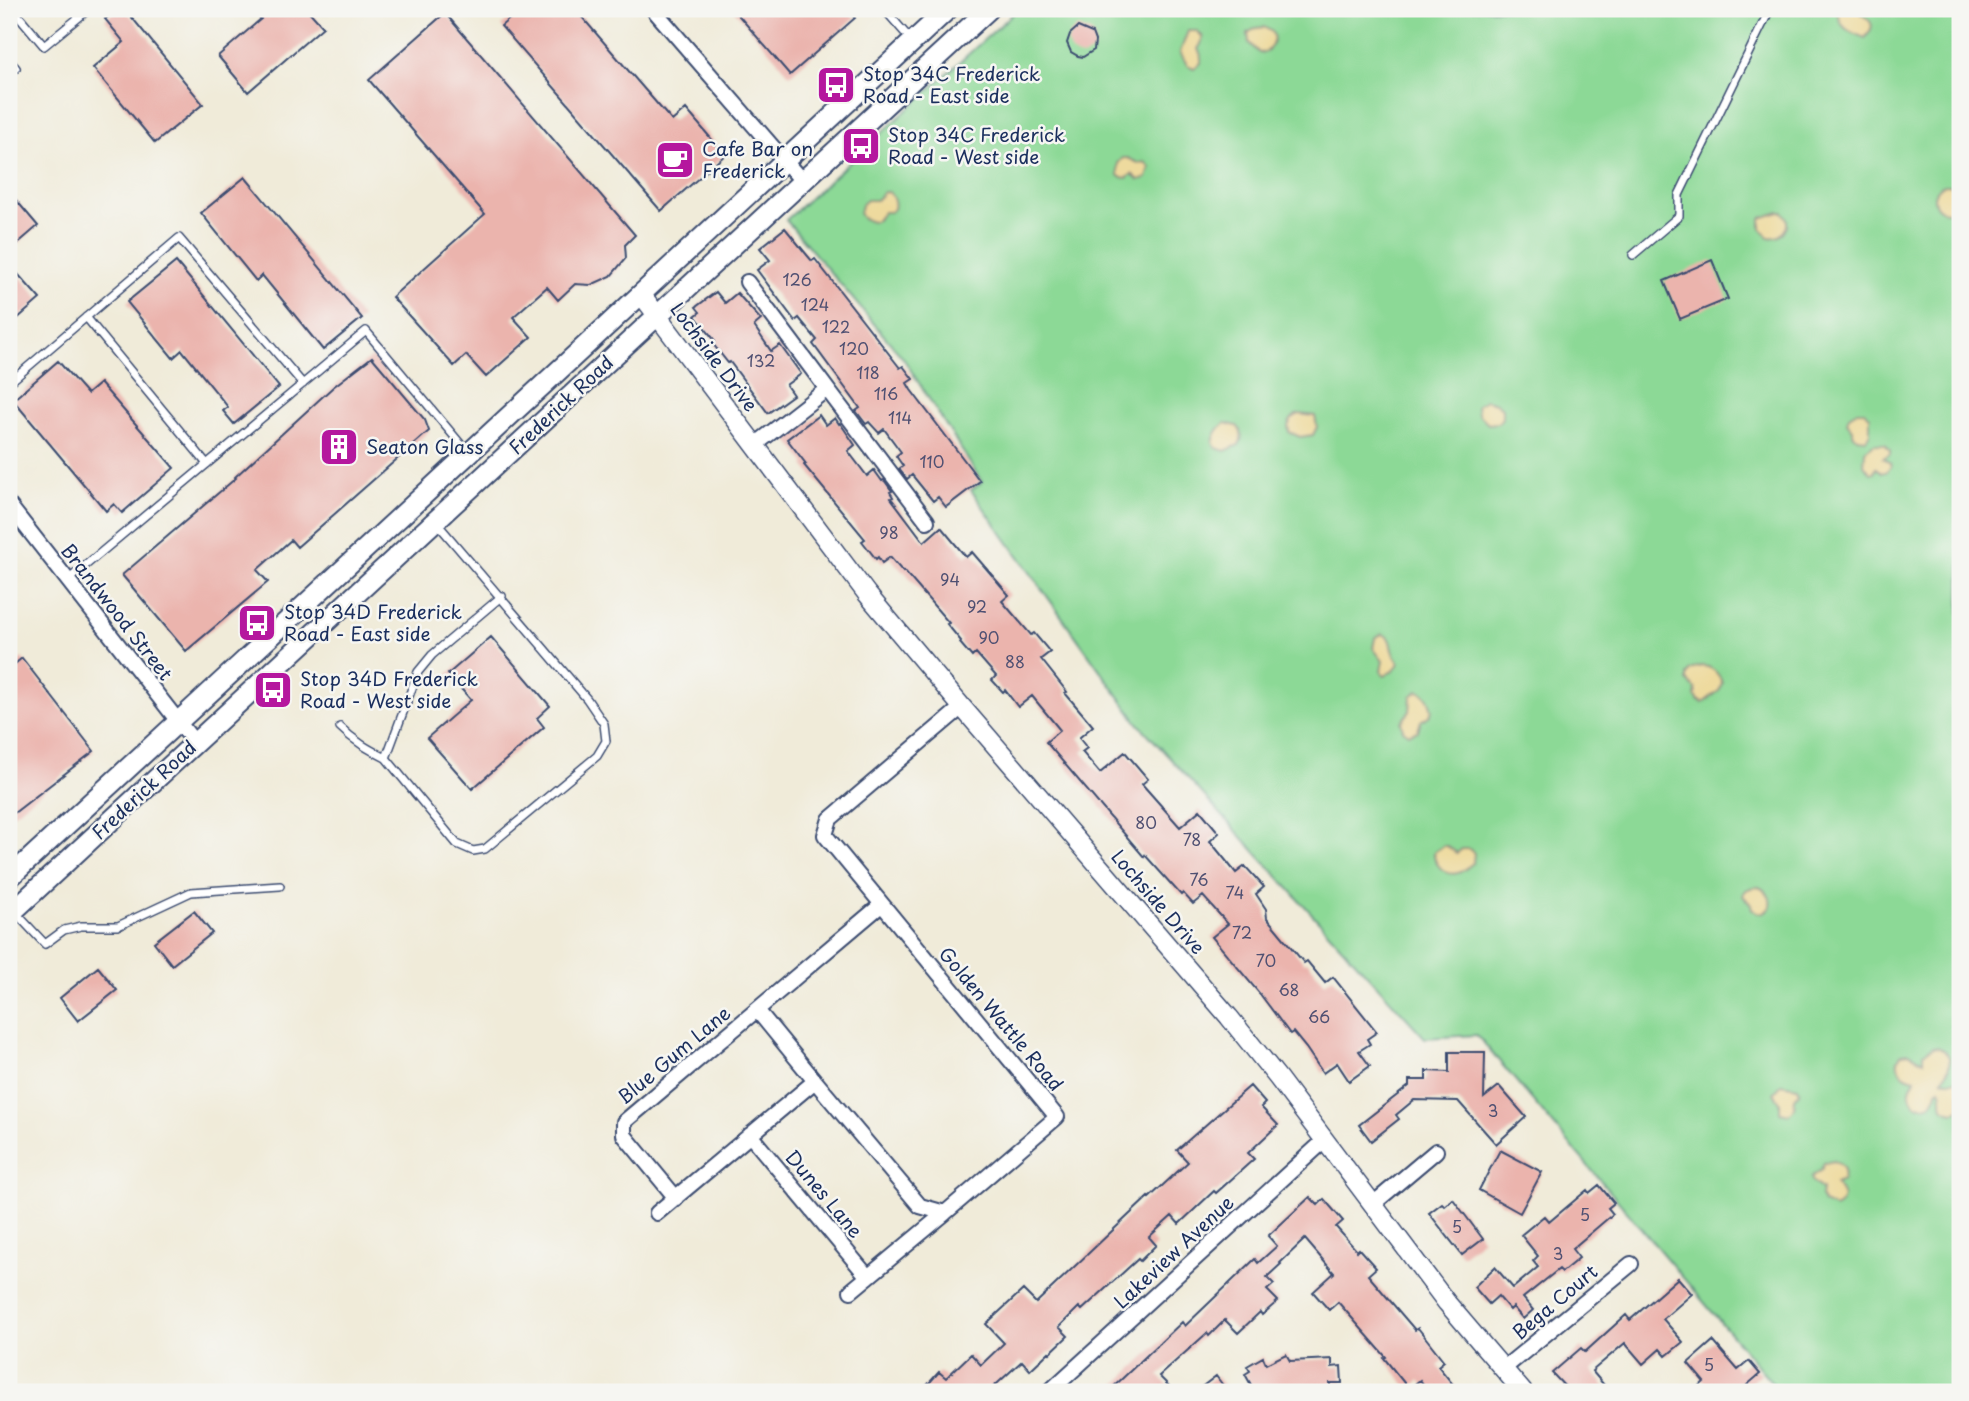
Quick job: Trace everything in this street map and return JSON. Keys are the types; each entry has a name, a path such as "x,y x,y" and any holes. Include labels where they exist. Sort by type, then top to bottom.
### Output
{"main road":[{"name":"Frederick Road","path":"9,878 948,9"},
{"name":"Frederick Road","path":"10,910 658,317 989,9"}],"street":[{"path":"653,9 803,182"},
{"path":"747,282 926,521"},
{"name":"Lochside Drive","path":"641,294 867,594 1229,1017 1447,1303 1523,1392"},
{"path":"755,445 827,389"},
{"name":"Brandwood Street","path":"9,505 195,743"},
{"name":"Golden Wattle Road","path":"945,1213 1057,1117 825,835 830,819 962,707"},
{"name":"Blue Gum Lane","path":"676,1198 624,1135 624,1122 881,905"},
{"name":"Blue Gum Lane","path":"757,1010 815,1081"},
{"path":"657,1213 815,1081 920,1206 945,1213"},
{"name":"Dunes Lane","path":"750,1135 868,1277"},
{"name":"Lakeview Avenue","path":"1049,1392 1325,1140"},
{"path":"1373,1204 1436,1151"},
{"path":"851,1291 945,1213"},
{"name":"Bega Court","path":"1503,1369 1631,1264"}],"lane":[{"path":"13,9 44,46 89,9"},
{"path":"884,9 912,41"},
{"path":"1633,255 1679,216 1679,195 1770,9"},
{"path":"9,60 16,68 9,75"},
{"path":"9,383 179,238 303,384"},
{"path":"86,317 207,464"},
{"path":"67,580 366,331 469,454"},
{"path":"340,727 366,749 386,758 457,844 473,851 485,849 597,756 606,741 604,724 587,699 436,521"},
{"path":"386,758 418,672 432,655 502,596"},
{"path":"10,910 45,944 64,930 81,926 118,926 191,892 280,886"}],"green space":[{"path":"1018,9 1960,9 1960,1392 1780,1392 1477,1035 1425,1038 1138,723 971,490 982,482 903,358 786,220"}],"sand":[{"path":"1838,9 1857,9 1870,21 1870,32 1865,38 1842,25"},
{"path":"1264,27 1272,32 1273,43 1269,49 1259,53 1249,43 1248,33"},
{"path":"1188,31 1197,31 1203,37 1198,49 1201,63 1194,68 1187,65 1180,52"},
{"path":"1123,158 1138,163 1145,162 1150,167 1147,178 1139,180 1132,174 1127,178 1120,177 1118,163"},
{"path":"1947,185 1956,189 1960,198 1956,207 1947,211 1938,207 1934,198 1938,189"},
{"path":"884,192 889,192 892,196 894,209 884,212 872,222 862,218 859,213 861,205 867,200 876,200"},
{"path":"1783,212 1787,219 1787,226 1780,236 1768,237 1761,228 1761,218"},
{"path":"1486,400 1502,408 1502,418 1498,423 1488,424 1478,414 1477,405"},
{"path":"1857,411 1864,411 1870,416 1870,433 1866,439 1857,438 1847,422 1849,416"},
{"path":"1299,414 1315,416 1317,427 1313,435 1300,437 1289,432 1290,422"},
{"path":"1225,423 1237,426 1242,435 1239,445 1225,451 1216,448 1213,443 1217,432"},
{"path":"1874,444 1885,444 1890,450 1890,454 1883,458 1891,467 1886,472 1876,468 1874,473 1871,473 1864,465 1865,451"},
{"path":"1382,634 1389,638 1399,663 1394,671 1384,675 1381,671 1383,661 1373,648 1375,638"},
{"path":"1701,666 1714,670 1722,682 1720,690 1703,703 1697,700 1696,689 1687,681 1690,670"},
{"path":"1418,691 1426,696 1432,710 1430,715 1421,721 1418,731 1409,734 1403,730 1401,722 1410,711 1411,696"},
{"path":"1443,846 1457,853 1462,849 1469,849 1474,853 1473,863 1458,873 1444,871 1434,856 1434,852"},
{"path":"1759,887 1770,899 1769,909 1760,913 1752,909 1743,896 1747,890"},
{"path":"1933,1047 1948,1054 1948,1069 1942,1079 1960,1080 1960,1108 1954,1112 1943,1106 1940,1089 1930,1104 1915,1105 1910,1092 1915,1079 1903,1074 1898,1067 1901,1054 1909,1053 1924,1061 1924,1053"},
{"path":"1782,1084 1798,1087 1800,1092 1795,1098 1794,1109 1789,1114 1780,1112 1780,1102 1774,1093"},
{"path":"1834,1161 1844,1170 1843,1180 1835,1183 1842,1199 1834,1208 1823,1203 1822,1189 1814,1184 1812,1176 1821,1170 1824,1163"}],"building":[{"path":"118,9 125,9 203,104 155,143 93,68 124,42 105,19"},
{"path":"252,9 307,9 323,27 248,92 218,56 261,19"},
{"path":"521,9 575,9 672,121 686,109 725,155 661,211 501,26"},
{"path":"733,9 847,9 855,18 790,75"},
{"path":"445,13 635,235 625,245 626,258 611,276 591,285 575,284 558,300 547,287 513,317 531,337 486,377 466,355 454,366 392,297 485,214 369,80"},
{"path":"1078,27 1092,33 1095,41 1094,50 1083,57 1071,52 1067,43 1070,34"},
{"path":"245,177 362,318 323,350 262,275 256,281 201,213"},
{"path":"16,200 38,226 9,251 9,207"},
{"path":"785,228 812,261 815,259 900,368 903,366 913,379 907,383 911,390 980,481 946,507 938,497 933,501 912,475 907,479 899,469 903,466 896,456 901,452 884,429 879,433 869,422 866,424 856,411 860,408 813,344 817,340 799,318 795,321 757,270 770,260 760,248"},
{"path":"1712,260 1728,299 1680,319 1664,281"},
{"path":"176,262 279,387 234,424 223,411 228,407 182,350 173,358 127,302"},
{"path":"9,264 40,299 9,326"},
{"path":"716,292 725,303 737,293 761,320 754,326 771,351 780,345 801,374 786,385 793,395 768,413 713,344 713,338 695,316 700,312 696,307"},
{"path":"372,357 425,420 429,431 297,547 291,540 257,570 268,582 186,651 122,575 236,478 333,387"},
{"path":"58,361 87,394 100,383 174,468 122,513 114,504 106,511 13,400"},
{"path":"819,415 826,425 835,418 840,423 855,445 848,451 867,476 874,470 882,481 884,480 892,491 891,498 924,542 941,527 966,557 972,552 1009,595 1002,601 1031,635 1034,633 1050,652 1041,659 1093,726 1079,738 1087,748 1082,752 1100,773 1125,752 1148,779 1142,784 1180,827 1200,810 1219,833 1210,841 1236,873 1245,866 1264,887 1256,894 1266,909 1267,918 1304,963 1307,961 1325,983 1333,977 1377,1032 1367,1039 1370,1044 1359,1051 1370,1066 1349,1081 1337,1063 1323,1073 1293,1032 1290,1034 1212,937 1228,924 1203,896 1193,904 1183,893 1181,895 1145,855 1144,857 1046,742 1060,730 1032,696 1018,707 1005,690 1003,692 992,680 996,676 976,653 972,657 960,643 947,624 949,623 904,571 890,557 882,563 878,557 876,559 862,541 865,539 804,465 806,464 787,439"},
{"path":"491,637 550,706 537,718 544,727 472,789 427,738 471,700 448,674"},
{"path":"22,658 94,751 9,817 9,669"},
{"path":"194,911 212,933 172,965 154,942"},
{"path":"98,967 117,990 78,1021 60,998"},
{"path":"1449,1052 1485,1052 1484,1098 1499,1086 1526,1117 1496,1144 1458,1101 1414,1100 1396,1115 1399,1119 1371,1141 1359,1125 1409,1086 1409,1080 1426,1080 1426,1071 1449,1072"},
{"path":"1250,1086 1265,1103 1261,1107 1278,1125 1248,1153 1254,1159 1179,1224 1172,1216 1149,1237 1156,1245 1082,1310 1079,1307 1059,1327 1068,1336 1050,1353 1030,1370 1022,1361 988,1392 921,1392 939,1372 946,1378 971,1354 981,1365 1004,1343 986,1324 1023,1290 1036,1303 1188,1162 1177,1150"},
{"path":"1500,1150 1542,1172 1520,1213 1479,1190"},
{"path":"1599,1185 1614,1203 1608,1208 1613,1214 1572,1249 1579,1258 1562,1272 1559,1269 1523,1298 1533,1310 1523,1319 1513,1307 1510,1310 1498,1296 1489,1304 1474,1287 1495,1267 1513,1288 1538,1267 1533,1261 1538,1256 1521,1235 1544,1216 1549,1222 1587,1190 1589,1193"},
{"path":"1310,1197 1318,1205 1324,1199 1343,1221 1336,1227 1376,1268 1368,1275 1415,1330 1418,1328 1444,1361 1438,1366 1459,1392 1429,1392 1420,1380 1409,1389 1384,1358 1386,1357 1338,1302 1329,1310 1313,1292 1334,1273 1305,1239 1267,1277 1274,1284 1267,1290 1278,1301 1262,1315 1260,1312 1238,1333 1225,1320 1159,1376 1175,1392 1108,1392 1182,1322 1185,1326 1255,1259 1258,1263 1277,1246 1268,1236"},
{"path":"1453,1199 1483,1239 1462,1255 1429,1213"},
{"path":"1678,1278 1692,1294 1663,1319 1683,1342 1666,1356 1660,1349 1643,1364 1625,1343 1592,1371 1610,1392 1570,1392 1552,1373 1581,1348 1585,1352 1626,1315 1630,1320"},
{"path":"1713,1341 1738,1370 1749,1361 1760,1374 1747,1385 1753,1392 1693,1392 1704,1382 1688,1363"},
{"path":"1286,1354 1290,1361 1332,1359 1332,1367 1341,1366 1342,1383 1330,1383 1330,1392 1255,1392 1245,1374 1250,1371 1247,1366 1263,1357 1266,1364"},
{"path":"1216,1376 1228,1392 1195,1392"}],"place":[{"name":"Stop 34C Frederick Road - East side","path":"836,85"},
{"name":"Stop 34C Frederick Road - West side","path":"861,146"},
{"name":"Cafe Bar on Frederick","path":"675,160"},
{"name":"Seaton Glass","path":"339,447"},
{"name":"Stop 34D Frederick Road - East side","path":"257,623"},
{"name":"Stop 34D Frederick Road - West side","path":"273,690"}]}
